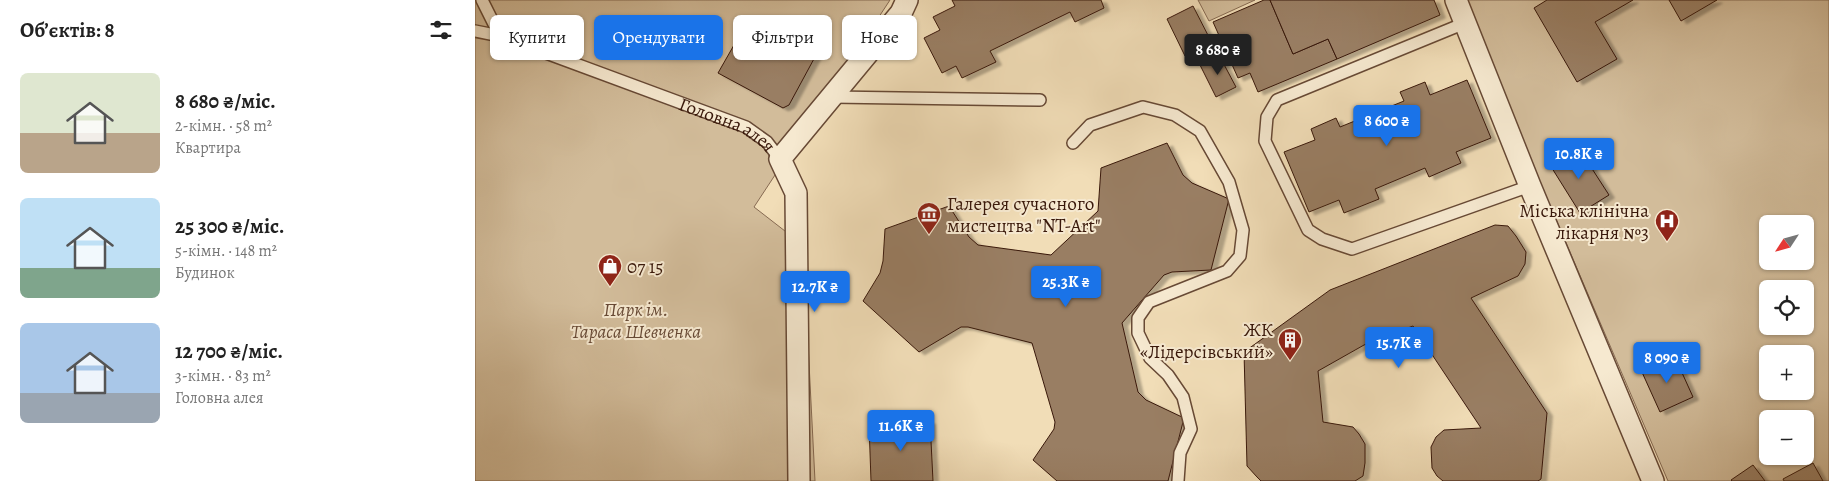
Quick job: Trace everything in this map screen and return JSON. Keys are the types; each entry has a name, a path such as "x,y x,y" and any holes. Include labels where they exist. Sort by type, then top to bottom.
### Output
{"street":[{"path":"780,159 901,13 907,0"},
{"path":"1456,0 1530,186 1653,481"},
{"name":"Головна алея","path":"780,159 796,193 799,481"}],"lane":[{"path":"481,0 490,17"},
{"path":"1465,23 1277,100 1267,117 1265,141 1308,230 1322,239 1352,249 1530,186"},
{"name":"Головна алея","path":"475,31 490,34"},
{"name":"Головна алея","path":"565,60 745,127 767,142 780,159"},
{"path":"832,98 1040,100"},
{"path":"1073,143 1090,125 1143,107 1175,115 1200,131 1229,182 1243,230 1240,256 1227,271 1149,302 1138,318 1138,333 1150,358 1168,375 1183,397 1191,429 1180,453 1178,481"}],"green space":[{"name":"Парк ім. Тараса Шевченка","path":"475,0 890,0 880,15 842,15 842,60 851,60 754,207 803,245 815,481 475,481"},
{"path":"1198,0 1255,0 1209,21"},
{"name":"Міська клінічна лікарня №3","path":"1462,0 1829,0 1829,481 1668,481"}],"building":[{"path":"952,0 1101,0 1104,8 1075,22 1070,12 990,51 996,62 962,78 956,66 942,73 924,38 940,30 933,17 955,6"},
{"path":"1264,0 1270,0 1293,54 1328,39 1337,59 1258,92 1250,73 1238,78 1213,22"},
{"path":"1270,0 1434,0 1440,15 1337,59 1328,39 1293,54"},
{"path":"1547,0 1633,0 1595,22 1617,59 1577,82 1534,8"},
{"path":"1669,0 1717,0 1681,21"},
{"path":"1193,6 1212,43 1185,56 1167,19"},
{"path":"733,47 733,60 813,60 789,105 783,108 718,73"},
{"path":"1219,55 1236,87 1216,97 1200,65"},
{"path":"1467,80 1491,138 1456,152 1461,163 1429,177 1425,168 1375,189 1379,199 1344,213 1339,200 1309,212 1284,152 1315,140 1311,129 1336,118 1340,127 1404,101 1400,92 1425,82 1430,95"},
{"path":"1167,143 1183,175 1192,183 1229,199 1211,270 1172,272 1164,275 1122,323 1138,392 1146,400 1184,418 1168,481 1057,481 1033,460 1054,429 1055,422 1032,343 968,327 961,327 919,352 863,301 880,273 883,261 885,229 949,206 969,237 978,245 1051,255 1098,211 1101,168"},
{"path":"1578,147 1609,195 1580,213 1550,165"},
{"name":"ЖК «Лідерсівський»","path":"1495,225 1508,226 1516,236 1526,252 1525,264 1518,276 1471,298 1547,413 1541,479 1538,481 1443,481 1437,476 1432,468 1431,447 1436,437 1444,430 1481,428 1413,326 1364,345 1318,371 1323,422 1353,427 1359,434 1365,444 1363,476 1355,481 1261,481 1247,466 1244,352 1330,290"},
{"path":"1674,355 1693,397 1660,412 1641,370"},
{"path":"930,421 933,481 871,481 869,424"},
{"path":"1753,465 1765,481 1731,480"},
{"path":"1809,465 1814,465 1823,481 1784,481 1783,479"}],"place":[{"name":"Галерея сучасного мистецтва \"NT-Art\"","path":"929,235"},
{"name":"Міська клінічна лікарня №3","path":"1667,242"},
{"name":"07 15","path":"610,287"},
{"name":"ЖК «Лідерсівський»","path":"1290,361"}]}
